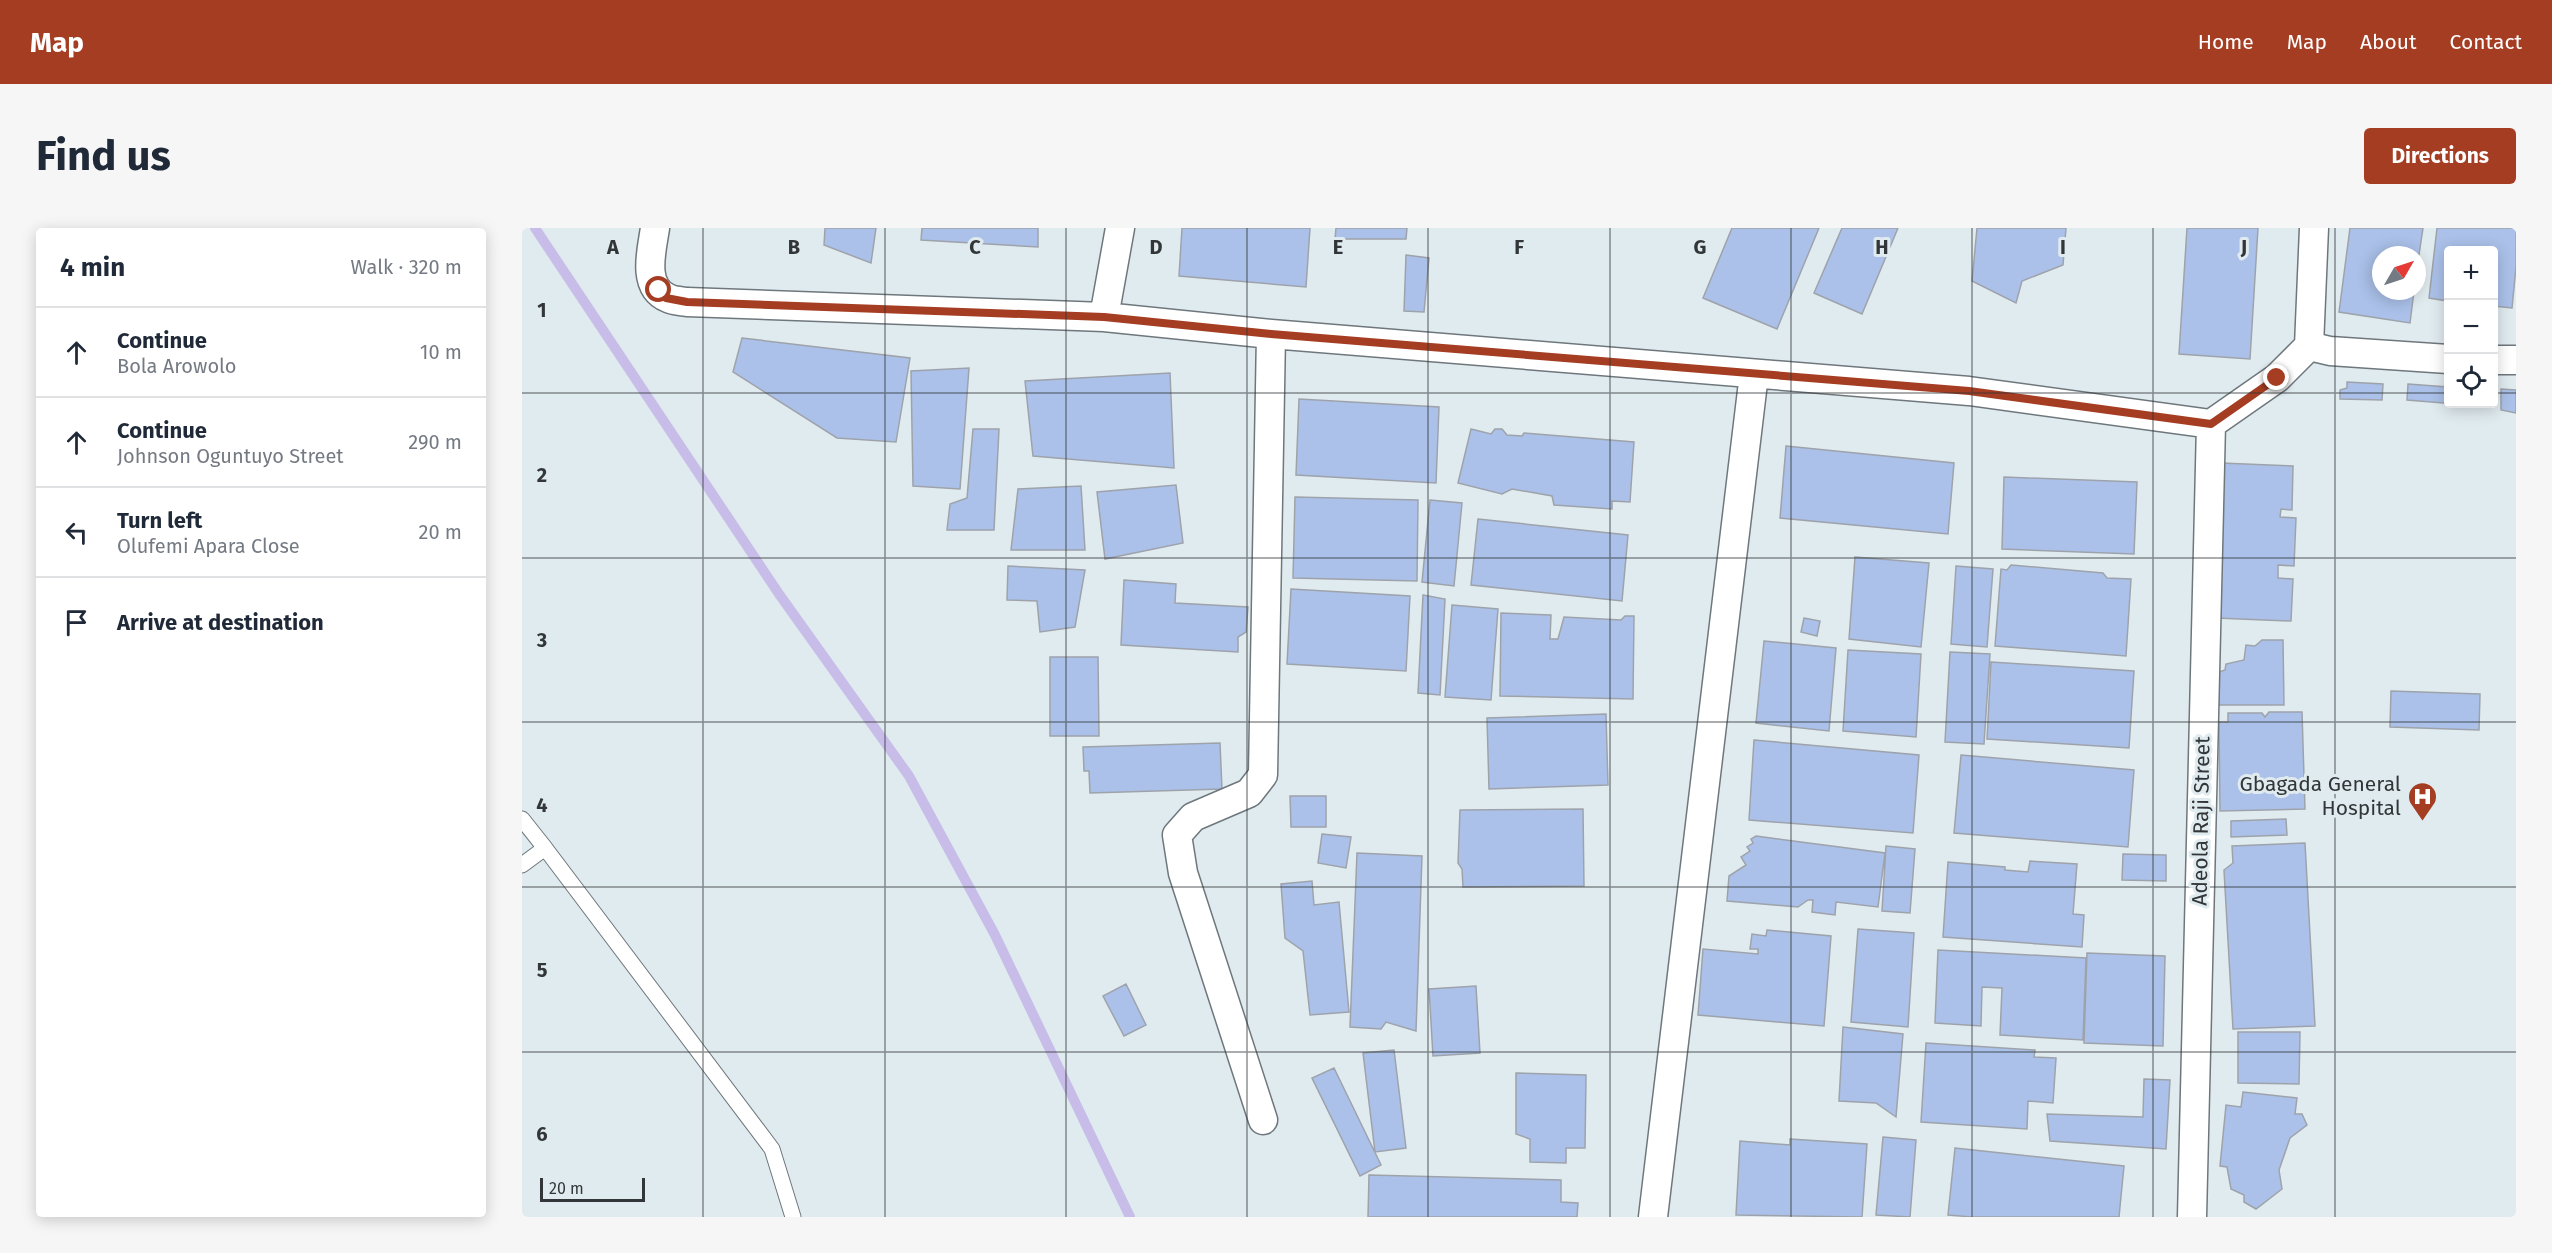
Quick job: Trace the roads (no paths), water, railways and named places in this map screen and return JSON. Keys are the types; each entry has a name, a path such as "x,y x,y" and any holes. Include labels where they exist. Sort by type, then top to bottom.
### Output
{"street":[{"path":"655,228 651,280 666,298 687,302 1104,317 1271,334 1969,391 2211,424 2277,378 2309,346 2314,228"},
{"path":"1104,317 1120,228"},
{"path":"1263,1120 1183,873 1177,835 1193,817 1249,793 1263,775 1271,334"},
{"path":"2309,346 2330,351 2444,360"},
{"path":"2498,360 2516,360"},
{"path":"1653,1217 1754,374"},
{"name":"Adeola Raji Street","path":"2192,1217 2211,424"}],"lane":[{"path":"522,819 772,1149 793,1217"},
{"path":"522,865 545,848"}],"waterway":[{"path":"535,228 779,594 909,776 995,935 1130,1217"}],"place":[{"name":"Gbagada General Hospital","path":"2422,822"}]}
